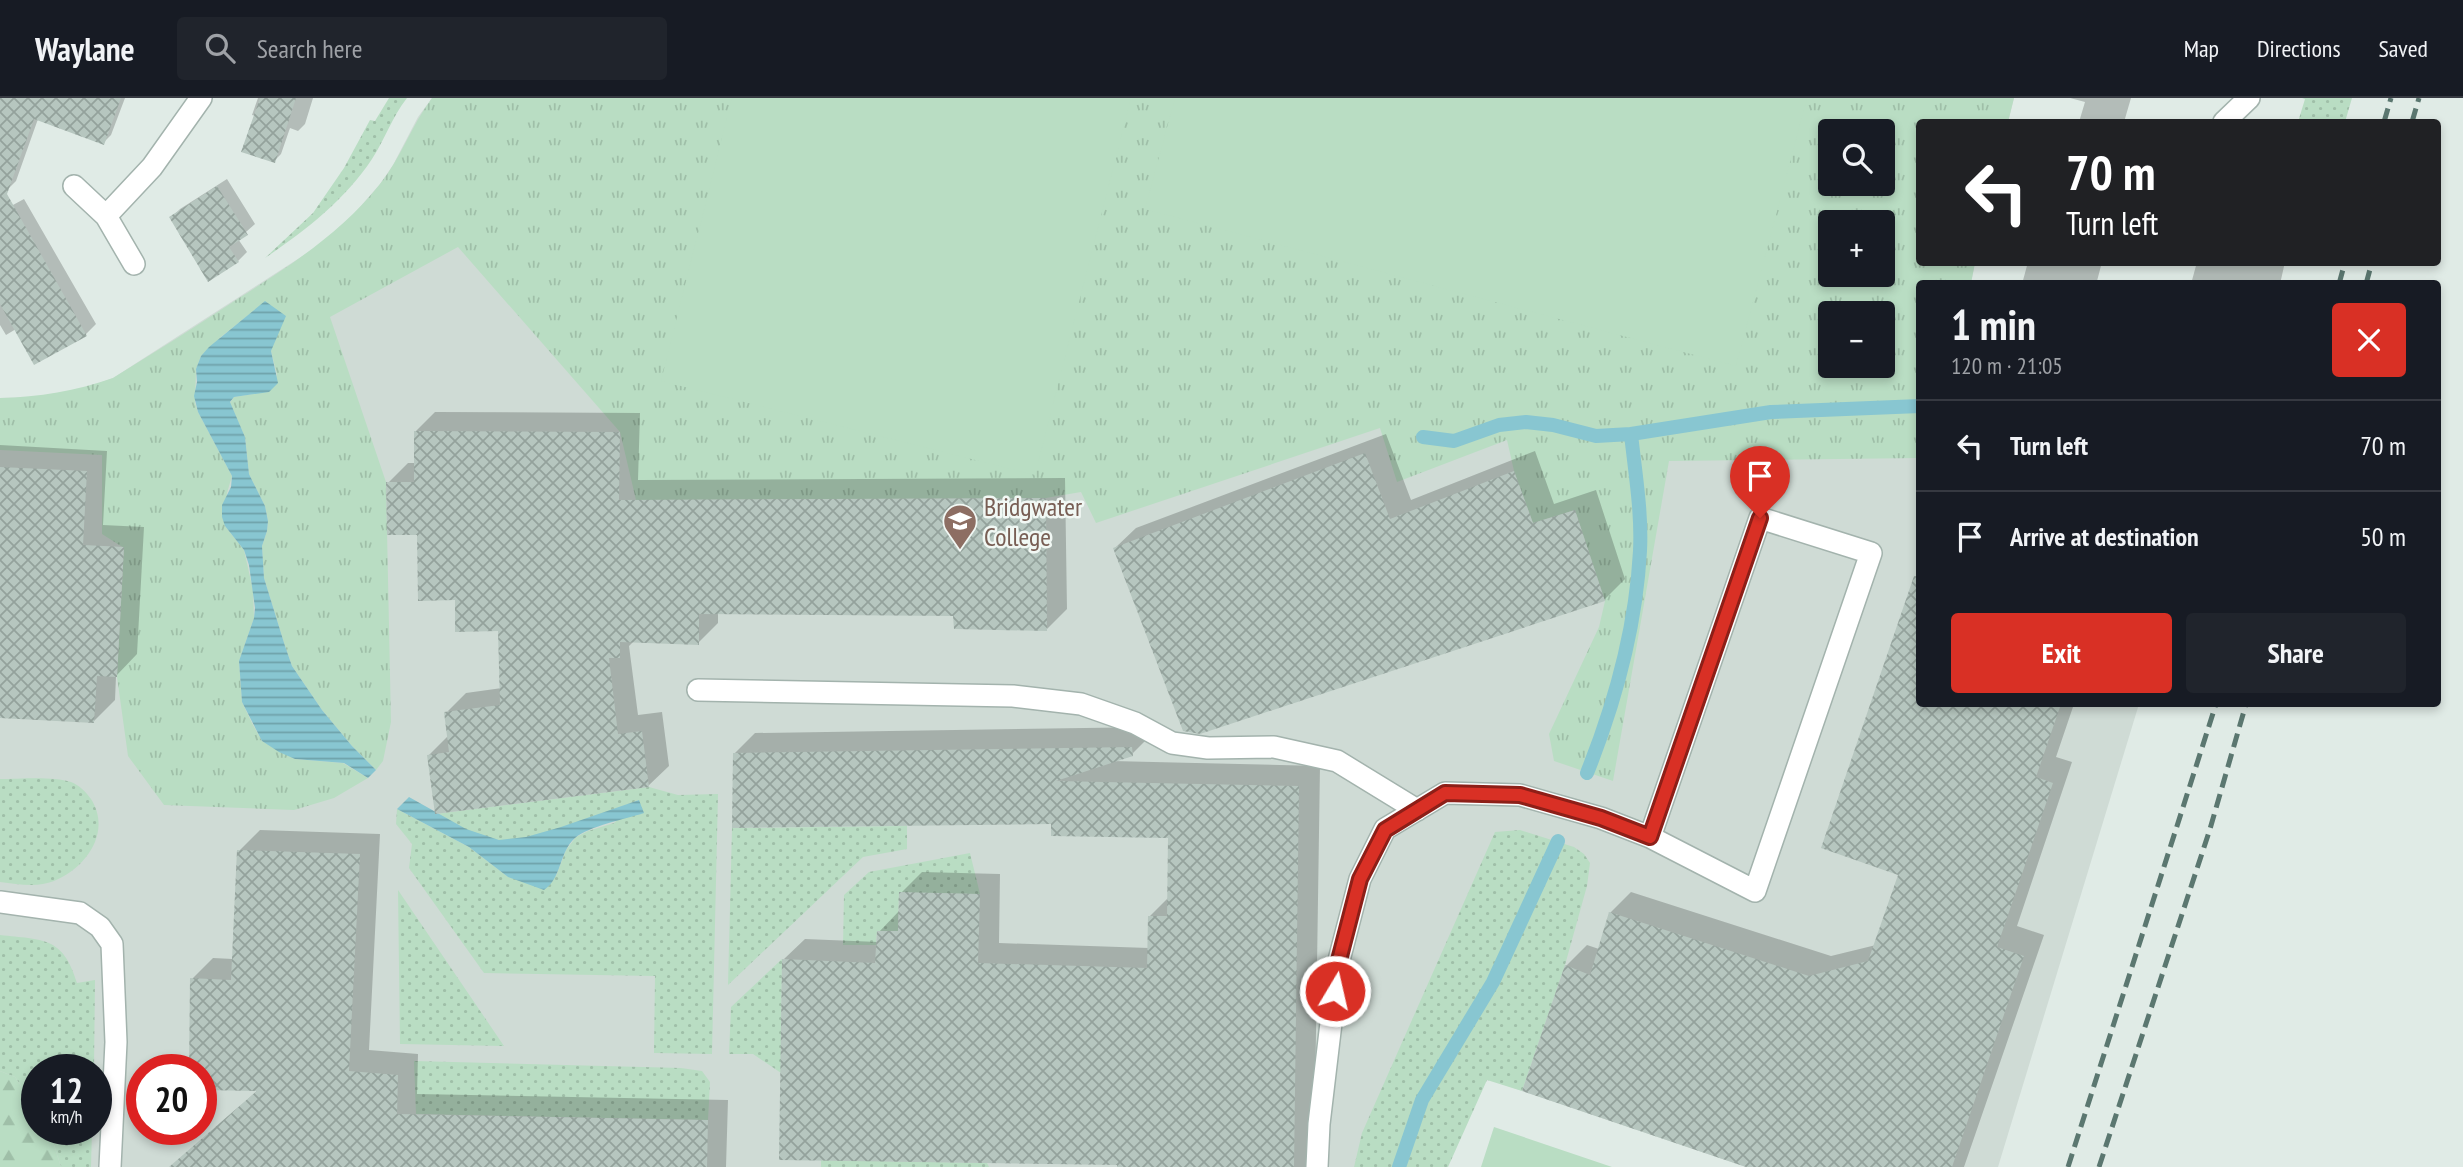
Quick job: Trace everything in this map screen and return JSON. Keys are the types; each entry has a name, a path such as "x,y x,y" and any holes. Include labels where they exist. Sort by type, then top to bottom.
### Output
{"street":[{"path":"106,216 152,167 201,98"},
{"path":"2227,119 2249,98"},
{"path":"74,186 106,216 134,264"},
{"path":"1317,1167 1319,1124 1338,964 1360,879 1385,830 1445,793 1520,795 1601,818 1650,837 1755,891 1871,553 1760,518 1650,837"},
{"path":"698,690 1013,696 1081,704 1135,723 1172,743 1208,748 1274,747 1337,761 1418,810"},
{"path":"0,902 80,913 100,927 112,944 116,1042 110,1167"}],"shaded area":[{"name":"Bridgwater College","path":"432,98 2014,98 2009,119 1916,119 1916,266 1974,266 1972,280 1916,280 1916,707 2138,707 1998,1167 1746,1167 1487,1079 1399,1167 0,1167 0,398 34,397 83,389 113,378 318,246 353,215 380,184 418,117"}],"green space":[{"path":"389,98 407,98 361,174 323,214 265,258 313,213 344,168 370,120 375,121"},
{"path":"432,98 2014,98 2009,119 1916,119 1916,266 1974,266 1972,280 1916,280 1916,458 1669,461 1613,781 1554,761 1549,734 1599,627 1605,601 1575,510 1533,523 1514,471 1507,440 1397,482 1380,428 1096,523 1081,492 1046,498 636,500 620,432 458,247 330,317 386,482 391,722 383,761 376,770 322,710 292,666 264,578 262,546 268,521 265,506 249,474 245,437 230,403 234,397 259,393 277,375 271,351 275,337 265,302 201,356 196,369 195,403 232,476 227,493 225,526 244,550 253,590 254,618 239,661 242,702 262,741 295,759 343,763 368,778 334,798 294,810 164,805 128,756 117,677 124,548 102,534 102,455 0,450 0,398 57,392 113,378 314,247 365,202 387,174"},
{"path":"732,98 1131,98 1035,475 661,381"},
{"path":"1175,98 1807,98 1736,366 1145,209"},
{"path":"2302,98 2352,98 2346,119 2299,119 2305,99"},
{"path":"0,779 64,780 77,785 91,799 97,811 97,836 85,858 66,875 41,884 0,882"},
{"path":"649,787 678,795 718,794 712,1054 654,1053 655,976 484,973 409,868 412,844 396,824 397,809 469,847 508,877 556,876 566,850 576,837 614,823 639,800 570,826 516,839 483,837 435,814"},
{"path":"907,826 907,849 863,857 728,985 732,828"},
{"path":"1520,830 1574,847 1584,854 1590,863 1587,886 1565,965 1522,1091 1487,1080 1448,1167 1354,1167 1362,1133 1495,832"},
{"path":"970,853 980,894 899,893 898,931 877,931 876,945 843,945 844,895 869,872"},
{"path":"398,890 504,1046 400,1044"},
{"path":"0,935 49,943 65,956 77,983 95,980 94,1054 21,1054 21,1086 15,1077 0,1071"},
{"path":"782,959 781,1073 753,1054 729,1054 731,1007"},
{"path":"414,1061 681,1068 702,1071 710,1082 708,1120 416,1114"},
{"path":"0,1071 15,1077 21,1086 21,1145 54,1145 61,1167 0,1167"},
{"path":"1494,1127 1612,1167 1481,1167"},
{"path":"54,1145 92,1145 91,1167 61,1167"},
{"path":"821,1160 987,1163 989,1167 821,1167"}],"water":[{"path":"265,301 286,316 271,351 278,383 269,392 234,397 230,402 245,437 249,474 265,506 268,521 262,546 264,578 292,666 322,710 376,770 368,778 344,763 295,759 279,752 262,741 242,702 239,661 255,608 249,565 244,550 225,526 222,517 222,505 231,487 232,476 198,412 194,396 196,369 201,356"},
{"path":"409,797 466,829 499,840 526,837 561,827 639,800 644,813 598,826 575,838 566,850 554,879 544,890 508,877 469,847 397,809"}],"building":[{"path":"0,98 121,98 104,145 34,119 7,194 87,336 34,365 0,304"},
{"path":"260,98 296,98 275,163 241,152"},
{"path":"217,186 248,235 229,247 239,262 208,282 169,217"},
{"path":"414,431 620,432 619,500 1046,498 1047,631 954,629 953,616 699,614 699,645 620,642 620,658 609,658 618,734 642,731 649,787 435,814 427,755 449,752 444,712 500,705 498,631 455,632 455,600 418,601 417,535 387,535 386,482 414,482"},
{"path":"1365,453 1390,519 1514,471 1533,523 1575,510 1605,601 1200,734 1183,731 1113,548"},
{"path":"0,467 87,471 83,545 124,547 117,677 97,676 94,723 0,718"},
{"path":"1916,576 1916,707 2060,707 2036,777 2053,783 1997,947 2024,956 1952,1167 1746,1167 1522,1091 1565,965 1590,975 1609,912 1809,976 1868,961 1898,875 1821,848"},
{"path":"1132,747 1133,756 1056,781 1299,786 1294,1167 1117,1167 779,1160 782,959 875,963 877,931 898,931 899,892 980,894 978,963 1147,968 1148,916 1167,916 1168,838 1051,836 1051,824 732,828 733,753"},
{"path":"237,850 360,854 349,1071 398,1075 397,1114 708,1120 707,1167 169,1167 194,1145 217,1145 217,1126 257,1091 217,1090 217,1054 189,1054 190,978 231,980"}],"waterway":[{"path":"1587,773 1615,692 1629,636 1638,579 1640,522 1631,434 1771,412 1916,406"},
{"path":"1423,437 1454,441 1499,425 1526,422 1553,425 1596,436 1631,434"},
{"path":"1399,1167 1422,1100 1493,982 1558,841"}],"railway":[{"path":"2385,119 2391,98"},
{"path":"2413,119 2419,98"},
{"path":"2340,280 2344,266"},
{"path":"2367,280 2371,266"},
{"path":"2068,1167 2215,707"},
{"path":"2099,1167 2210,829 2245,707"}],"place":[{"name":"Bridgwater College","path":"960,551"}],"route":[{"path":"1335,991 1338,964 1360,879 1385,830 1445,793 1520,795 1601,818 1650,837 1760,518"}]}
